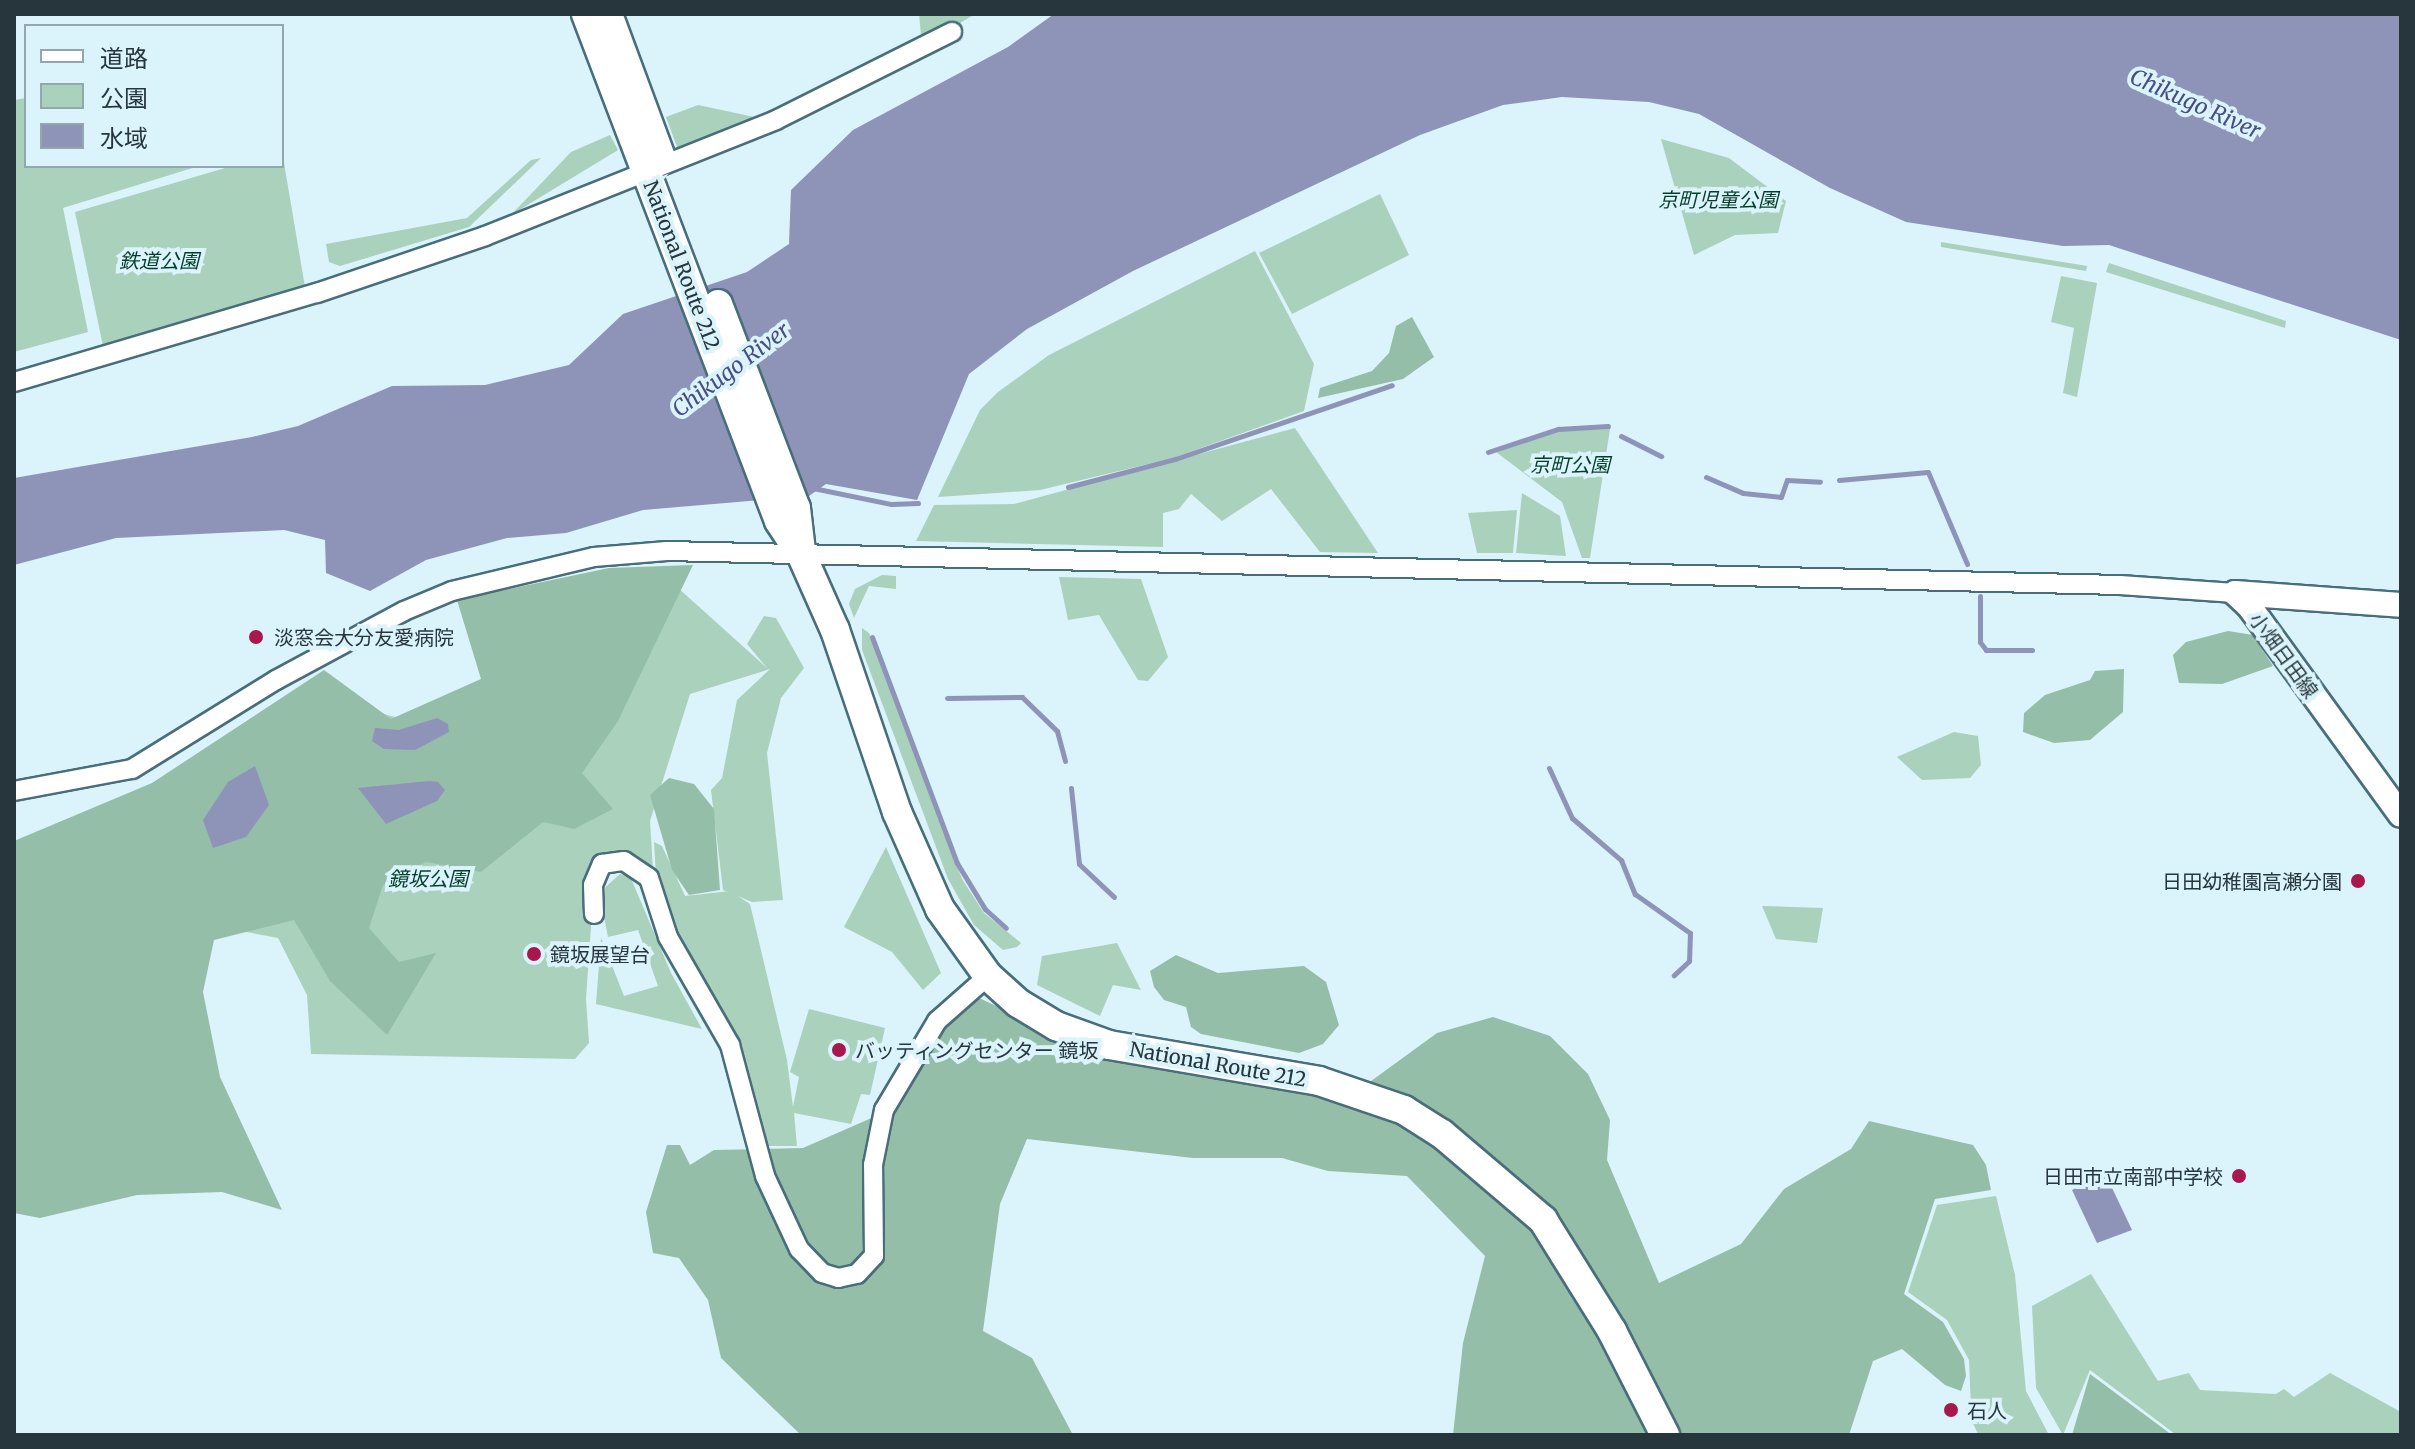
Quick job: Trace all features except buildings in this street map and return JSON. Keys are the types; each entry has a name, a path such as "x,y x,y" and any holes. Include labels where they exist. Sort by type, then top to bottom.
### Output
{"highway":[{"name":"National Route 212","path":"586,14 668,200 802,556 835,630 897,812 940,909 988,976 1056,1026 1109,1045 1319,1081 1404,1110 1473,1156 1543,1220 1612,1331 1665,1435"},
{"name":"National Route 212","path":"608,14 656,170"}],"main road":[{"name":"小畑日田線","path":"2235,593 2401,605"},
{"name":"小畑日田線","path":"2235,593 2401,815"}],"street":[{"path":"14,382 317,293 656,170 802,108 952,32"},
{"path":"14,791 132,769 276,680 452,591 594,557 667,551 2120,585 2235,593"},
{"path":"594,914 593,885 602,864 624,861 649,878 668,937 730,1045 765,1176 799,1249 822,1273 838,1278 857,1274 874,1256 873,1165 884,1110 937,1021 988,976"}],"green space":[{"path":"919,14 975,14 922,46"},
{"path":"24,98 24,168 193,168 63,208 88,332 14,352 14,100"},
{"path":"698,105 759,118 680,155 666,117"},
{"path":"610,135 618,150 511,215 571,152"},
{"name":"京町児童公園","path":"1661,139 1729,158 1786,201 1778,233 1735,235 1694,255"},
{"path":"541,158 469,227 340,266 329,262 326,244 467,218 531,160"},
{"name":"鉄道公園","path":"284,163 305,287 104,351 75,212 225,168 284,168"},
{"path":"1380,194 1409,255 1292,314 1259,253"},
{"path":"1941,242 2087,266 2086,271 1941,247"},
{"path":"1255,251 1314,364 1304,411 1173,458 1040,490 938,497 980,410 998,392 1049,355"},
{"path":"2109,263 2286,321 2285,328 2106,272"},
{"path":"2061,276 2097,283 2077,397 2063,393 2074,328 2051,322"},
{"path":"1412,317 1434,357 1403,379 1318,398 1320,388 1372,371 1389,353 1396,326"},
{"path":"1295,428 1378,553 1320,552 1271,489 1222,521 1191,494 1179,509 1163,513 1163,547 916,541 934,505 1014,504"},
{"name":"京町公園","path":"1610,429 1590,558 1582,558 1562,502 1496,452 1563,430"},
{"path":"1522,493 1560,516 1566,556 1516,553"},
{"path":"1517,510 1513,553 1477,553 1468,513"},
{"path":"693,565 618,721 582,773 613,809 574,829 543,822 481,872 426,862 383,885 369,928 399,962 436,953 387,1035 330,981 294,920 214,940 203,992 220,1077 282,1210 222,1192 137,1195 40,1218 14,1213 14,841 152,783 324,670 391,719 481,679 457,600 609,568"},
{"path":"882,575 896,576 896,589 869,586 854,618 849,604 855,589"},
{"path":"1059,577 1141,579 1168,657 1148,681 1138,680 1099,615 1068,620"},
{"name":"鏡坂公園","path":"667,578 767,668 747,644 764,616 776,618 804,668 781,698 767,753 783,900 752,902 723,890 711,790 722,778 737,700 770,669 690,694 650,821 653,870 612,860 592,912 586,999 589,1043 575,1059 311,1054 307,995 278,938 236,930 314,696 399,718 493,682"},
{"path":"862,628 869,633 962,879 984,913 1021,943 1017,947 1003,950 974,925 948,879 862,650"},
{"path":"2228,631 2253,635 2273,666 2222,684 2179,683 2173,655 2186,642"},
{"path":"2124,669 2123,712 2090,740 2054,743 2023,732 2024,713 2045,695 2090,680 2095,671"},
{"path":"1954,732 1978,736 1981,765 1970,778 1922,780 1897,757"},
{"path":"669,778 694,784 714,809 720,890 689,895 672,870 650,795"},
{"path":"654,842 662,846 685,896 730,891 750,904 787,1060 793,1107 799,1077 790,1072 809,1009 885,1028 870,1095 861,1094 851,1124 794,1113 797,1146 765,1146 741,1057 715,998 674,936 656,876"},
{"path":"886,847 941,973 923,990 892,952 844,927"},
{"path":"620,874 630,876 671,973 702,1029 596,1004 601,938 624,996 658,986 638,930 608,937 599,893"},
{"path":"1762,906 1823,908 1817,943 1776,939"},
{"path":"1117,943 1141,990 1113,985 1100,1016 1037,985 1042,956"},
{"path":"1176,955 1218,973 1304,966 1326,982 1339,1025 1323,1044 1299,1053 1201,1034 1191,1027 1186,1007 1164,1000 1154,987 1150,971"},
{"path":"973,995 1098,1055 1248,1078 1345,1100 1437,1033 1493,1017 1550,1036 1588,1074 1610,1120 1607,1160 1659,1283 1741,1244 1784,1189 1851,1149 1869,1121 1973,1145 1986,1165 1991,1190 1935,1199 1904,1294 1943,1322 1964,1359 1966,1376 1961,1391 1945,1385 1902,1349 1873,1361 1849,1435 1453,1435 1463,1343 1485,1256 1407,1176 1328,1171 1282,1158 1193,1158 1027,1139 1000,1204 983,1331 1032,1358 1073,1435 801,1435 721,1358 708,1300 679,1258 653,1253 646,1212 667,1145 680,1145 690,1165 714,1150 803,1148 892,1109 945,1022"},
{"path":"1996,1196 2015,1275 2026,1391 2049,1435 1978,1434 1966,1409 1971,1408 1969,1360 1947,1320 1908,1292 1937,1205"},
{"path":"2091,1274 2158,1381 2189,1373 2200,1390 2276,1394 2284,1389 2294,1397 2330,1373 2401,1412 2401,1435 2175,1434 2090,1370 2063,1435 2036,1388 2032,1306"},
{"path":"2090,1374 2172,1435 2072,1435"}],"water":[{"name":"Chikugo River","path":"1054,14 2401,14 2401,340 2109,245 2063,246 1906,222 1830,188 1699,114 1649,102 1562,97 1503,105 1420,135 1133,271 1027,329 969,374 917,500 826,484 809,496 643,510 566,533 507,538 426,560 370,591 326,573 325,540 284,530 116,538 14,565 14,478 252,437 298,426 392,386 485,385 569,365 623,314 747,272 789,244 791,190 853,130 1008,47"},
{"path":"437,718 448,724 449,732 415,750 384,749 372,741 375,728 399,730"},
{"path":"255,766 269,805 246,837 213,848 203,820 228,782"},
{"path":"438,782 445,790 437,801 386,824 358,788"},
{"path":"2105,1173 2132,1230 2097,1243 2072,1190"}],"waterway":[{"path":"1068,487 1175,459 1392,385"},
{"path":"1488,452 1558,429 1608,426"},
{"path":"1621,436 1661,456"},
{"path":"1839,480 1928,472 1967,564"},
{"path":"1706,477 1743,493 1781,497 1787,480 1820,482"},
{"path":"813,488 891,504 918,503"},
{"path":"1980,596 1980,642 1986,650 2032,650"},
{"path":"872,637 957,863 985,909 1006,928"},
{"path":"947,698 1022,697 1057,731 1065,761"},
{"path":"1549,768 1572,818 1621,860 1635,894 1690,933 1689,961 1674,975"},
{"path":"1071,788 1079,864 1114,897"}],"place":[{"name":"淡窓会大分友愛病院","path":"256,637"},
{"name":"日田幼稚園高瀬分園","path":"2358,881"},
{"name":"鏡坂展望台","path":"534,954"},
{"name":"バッティングセンター 鏡坂","path":"839,1050"},
{"name":"日田市立南部中学校","path":"2239,1176"},
{"name":"石人","path":"1951,1410"}]}
